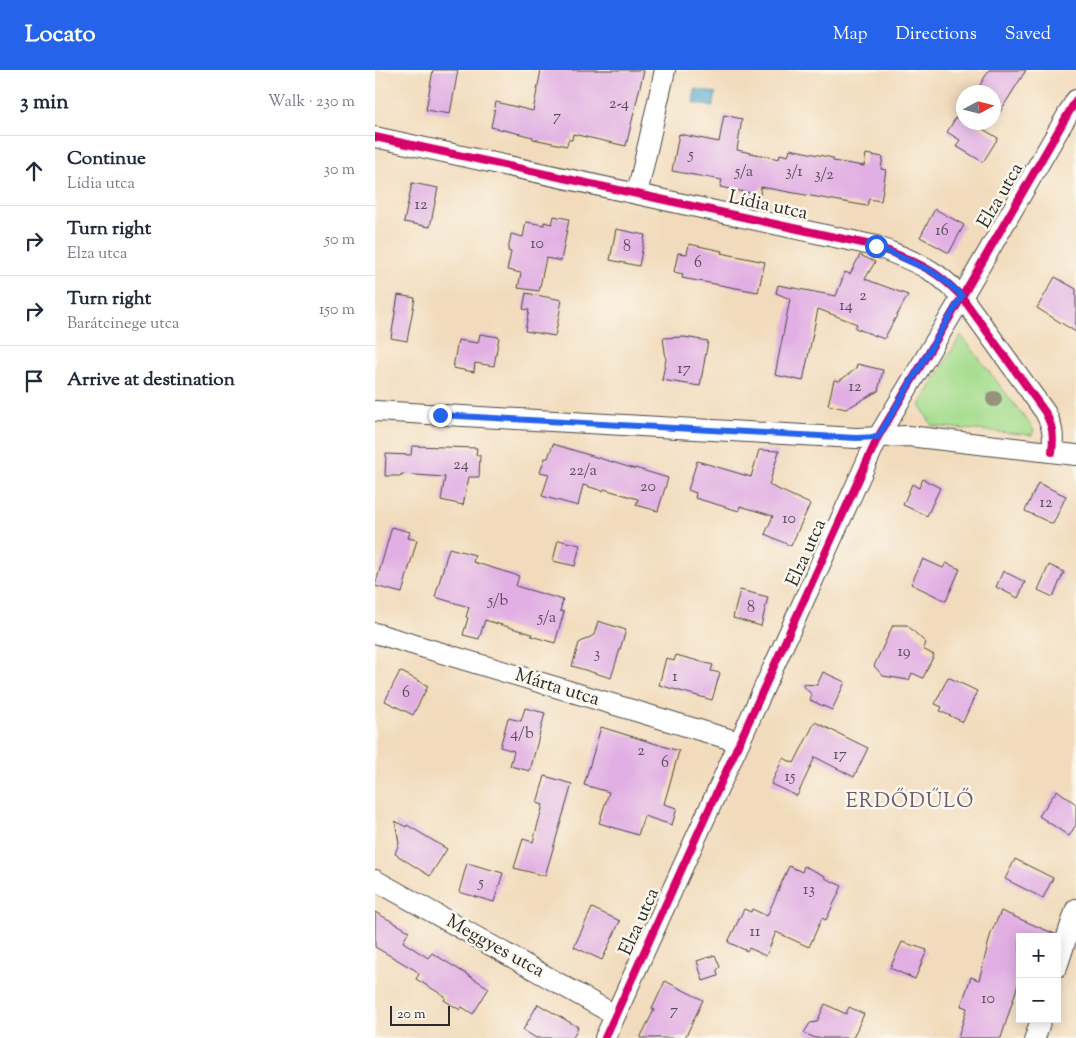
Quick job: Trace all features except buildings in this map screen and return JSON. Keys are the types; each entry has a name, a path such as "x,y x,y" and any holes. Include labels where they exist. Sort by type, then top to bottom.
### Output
{"street":[{"path":"637,194 665,70"},
{"name":"Elza utca","path":"605,1038 878,437 1076,100"},
{"name":"Lídia utca","path":"375,137 876,246 931,271 962,296 1045,412 1052,425 1054,438 1052,452"},
{"path":"375,411 856,438 908,436 1076,456"},
{"name":"Márta utca","path":"375,633 739,742"},
{"name":"Meggyes utca","path":"375,880 615,1015"},
{"path":"1061,955 1076,909"},
{"path":"1035,1038 1040,1023"}],"green space":[{"path":"961,335 1034,430 1032,435 932,426 920,405"}],"water":[{"path":"695,89 716,93 713,107 693,103"}],"cycle path":[{"path":"605,1038 878,437 962,297 1076,100"},
{"path":"375,137 876,246 911,260 939,276 962,297 1045,412 1052,431 1052,452"}],"district":[{"name":"ERDŐDŰLŐ","path":"910,802"}],"route":[{"path":"440,415 856,438 878,437 962,296 931,271 876,246"}]}
